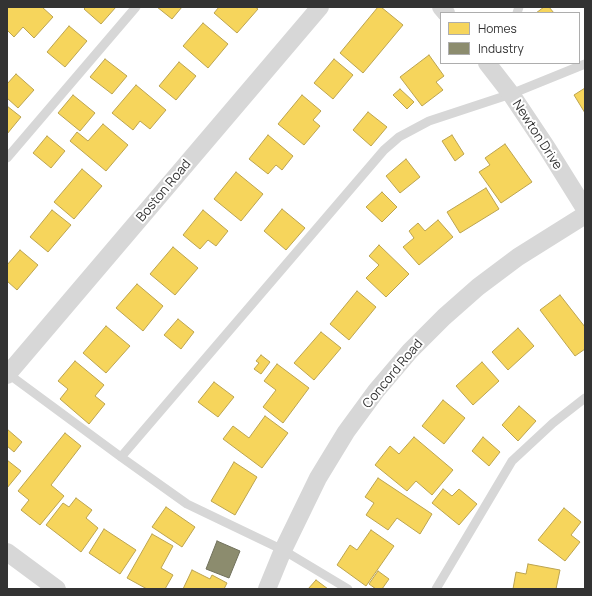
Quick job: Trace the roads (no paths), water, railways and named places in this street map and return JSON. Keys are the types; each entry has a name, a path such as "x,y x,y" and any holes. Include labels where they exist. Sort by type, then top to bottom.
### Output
{"street":[{"name":"Boston Road","path":"7,374 320,7"},
{"name":"Newton Drive","path":"493,66 585,209"},
{"name":"Concord Road","path":"268,589 283,550 318,478 346,432 376,391 410,351 444,317 478,287 518,257 585,215"},
{"path":"7,552 57,589"}],"lane":[{"path":"7,158 136,7"},
{"path":"121,458 384,150 399,137 429,121 511,94 585,64"},
{"path":"7,374 121,458 187,504 283,550 348,589"},
{"path":"436,589 512,461 553,423 585,398"}]}
